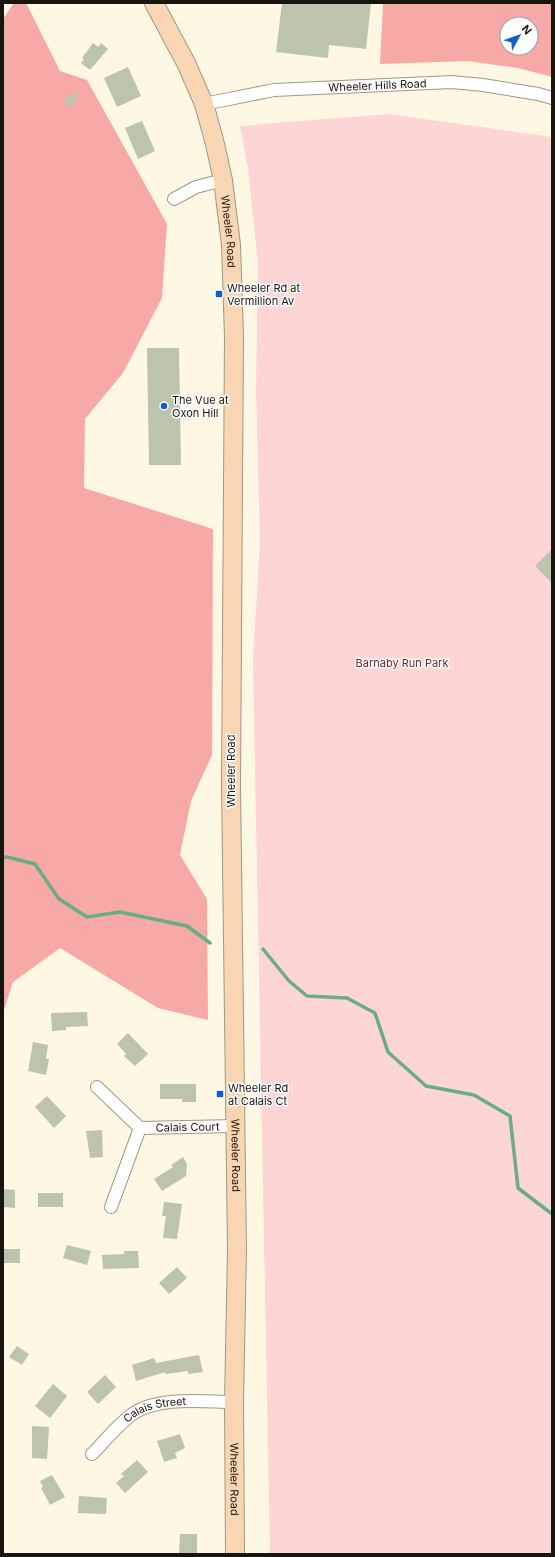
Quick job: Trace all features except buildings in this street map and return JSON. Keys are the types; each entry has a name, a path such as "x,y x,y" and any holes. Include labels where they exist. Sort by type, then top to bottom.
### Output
{"main road":[{"name":"Wheeler Road","path":"154,3 186,63 204,104 223,180 231,245 234,336 231,785 237,1250 234,1402 235,1554"}],"street":[{"name":"Wheeler Hills Road","path":"204,104 274,90 452,82 483,84 552,98"},
{"path":"174,199 196,187 223,180"},
{"name":"Calais Court","path":"97,1087 140,1128 235,1126"},
{"name":"Calais Court","path":"111,1207 140,1128"},
{"name":"Calais Street","path":"92,1454 134,1414 147,1407 176,1402 234,1402"}],"green space":[{"name":"Barnaby Run Park","path":"388,114 552,137 552,1554 270,1554 253,660 260,542 256,388 258,264 248,168 240,126"}],"shaded area":[{"path":"14,3 26,3 60,71 87,80 167,224 162,298 123,373 85,419 84,488 213,529 212,755 191,801 180,855 207,899 208,1020 158,1008 60,948 13,982 3,1013 3,19"},
{"path":"383,3 552,3 552,77 518,68 468,61 380,64"}],"waterway":[{"path":"3,858 7,857 35,864 59,899 87,917 120,912 187,926 210,943"},
{"path":"263,949 289,981 307,996 347,998 375,1013 388,1052 426,1086 474,1095 510,1116 518,1188 552,1214"}],"place":[{"name":"Wheeler Rd at Vermillion Av","path":"219,294"},
{"name":"The Vue at Oxon Hill","path":"164,406"},
{"name":"Wheeler Rd at Calais Ct","path":"220,1094"}]}
